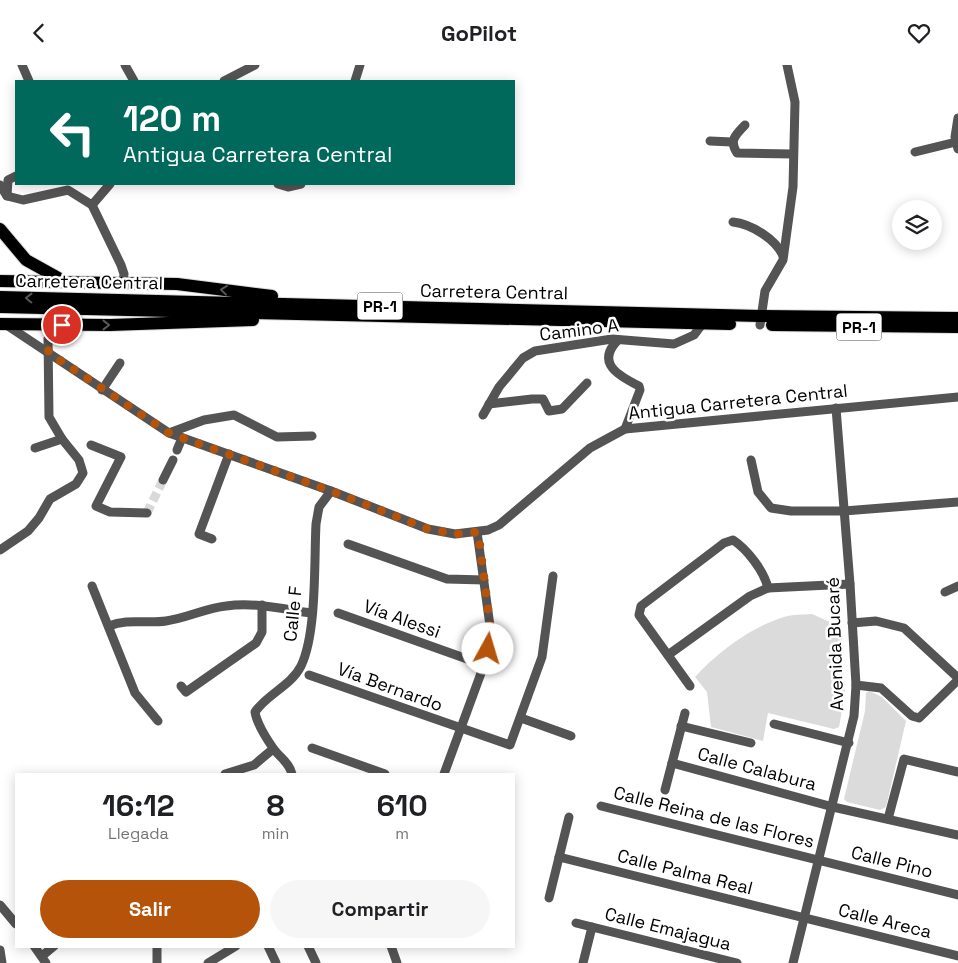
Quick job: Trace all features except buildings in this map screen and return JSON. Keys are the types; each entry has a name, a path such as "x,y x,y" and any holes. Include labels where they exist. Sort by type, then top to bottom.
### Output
{"highway":[{"path":"0,229 26,260 67,283"},
{"path":"0,281 177,284 278,297 310,309"},
{"name":"Carretera Central","path":"0,297 703,323 958,318"},
{"name":"Carretera Central","path":"0,307 310,309 958,327"},
{"path":"2,324 62,325 289,319 310,309"}],"street":[{"path":"22,65 29,80"},
{"path":"226,80 255,65"},
{"path":"355,80 360,65"},
{"path":"760,321 765,291 783,257 793,187 795,102 787,65"},
{"path":"128,67 134,80"},
{"path":"915,152 957,145 958,118"},
{"path":"732,142 745,125"},
{"path":"710,141 732,142"},
{"path":"732,142 737,153 793,154"},
{"path":"7,195 8,180 15,176"},
{"path":"0,185 7,195 23,200 68,190 92,205 121,265 124,274 123,283"},
{"path":"92,205 109,185"},
{"path":"281,185 288,187 297,185"},
{"path":"733,221 746,223 780,248 783,257"},
{"name":"Camino A","path":"483,415 499,387 523,358 535,351 618,340 674,344 694,335 703,323"},
{"name":"Antigua Carretera Central","path":"2,324 169,433 331,491 428,529 455,534 478,532 498,525 590,448 625,429 958,397"},
{"path":"0,550 14,543 28,531 39,518 50,499 80,480 83,473 82,467 49,417 47,380 49,353 47,345 50,334 62,325"},
{"path":"618,340 611,347 609,353 612,369 621,379 639,387 640,390 625,429"},
{"path":"102,390 120,363"},
{"path":"489,404 543,399 549,411 562,409 587,383"},
{"name":"Avenida Bucaré","path":"793,963 854,717 856,685 836,408"},
{"path":"169,433 204,420 234,415 277,437 312,436"},
{"path":"177,449 182,438"},
{"path":"35,447 62,439"},
{"path":"91,445 121,457 96,506 110,512 148,513"},
{"path":"212,539 200,534 229,454"},
{"path":"163,480 172,460"},
{"path":"751,460 758,492 771,508 791,511 844,511 958,502"},
{"name":"Calle F","path":"292,773 290,767 273,749 258,723 255,712 262,701 286,684 301,667 311,635 316,524 319,507 331,491"},
{"path":"444,773 484,665 491,633 478,532"},
{"path":"690,686 638,615 640,606 724,543 733,540 742,546 766,580 768,588"},
{"path":"348,545 447,579 484,580"},
{"path":"553,576 542,657 521,718 571,736"},
{"path":"668,655 750,596 768,588 850,584"},
{"path":"92,587 135,693 158,721"},
{"path":"945,592 958,587"},
{"path":"181,686 186,692 256,643 262,633 262,605"},
{"path":"109,626 128,621 164,622 225,606 262,605 311,613"},
{"name":"Vía Alessi","path":"338,613 484,665"},
{"path":"852,623 876,621 904,628 958,679 919,718 912,716 881,688 856,685"},
{"name":"Vía Bernardo","path":"309,675 510,745 521,718"},
{"path":"664,790 685,713"},
{"path":"774,724 849,743"},
{"path":"681,726 751,743"},
{"path":"312,748 382,773"},
{"path":"228,773 254,765 273,749"},
{"path":"888,819 904,759 958,772"},
{"name":"Calle Calabura","path":"672,763 833,807 958,835"},
{"name":"Calle Reina de las Flores","path":"601,806 818,861"},
{"path":"548,898 568,817"},
{"name":"Calle Palma Real","path":"559,857 804,918"},
{"name":"Calle Pino","path":"818,861 958,895"},
{"path":"0,905 15,923"},
{"name":"Calle Areca","path":"804,918 958,956"},
{"name":"Calle Emajagua","path":"576,923 737,963"},
{"name":"Calle Emajagua","path":"583,963 592,927"},
{"path":"35,948 44,960 53,948"},
{"path":"157,963 158,948"},
{"path":"208,963 233,948"},
{"path":"269,948 276,963"},
{"path":"309,948 316,963"},
{"path":"392,948 397,963"},
{"path":"0,950 2,963"}],"shaded area":[{"path":"812,614 841,627 845,694 839,727 834,729 768,713 763,741 711,727 707,692 695,677 714,658 736,641 759,627 787,616"},
{"path":"869,691 882,697 906,721 886,807 880,810 847,802 844,799 865,711 866,693"}],"tunnel":[{"path":"147,513 163,480"}],"route":[{"path":"62,325 50,334 47,345 49,353 169,433 331,491 428,529 455,534 478,532 491,633 488,649"}]}
